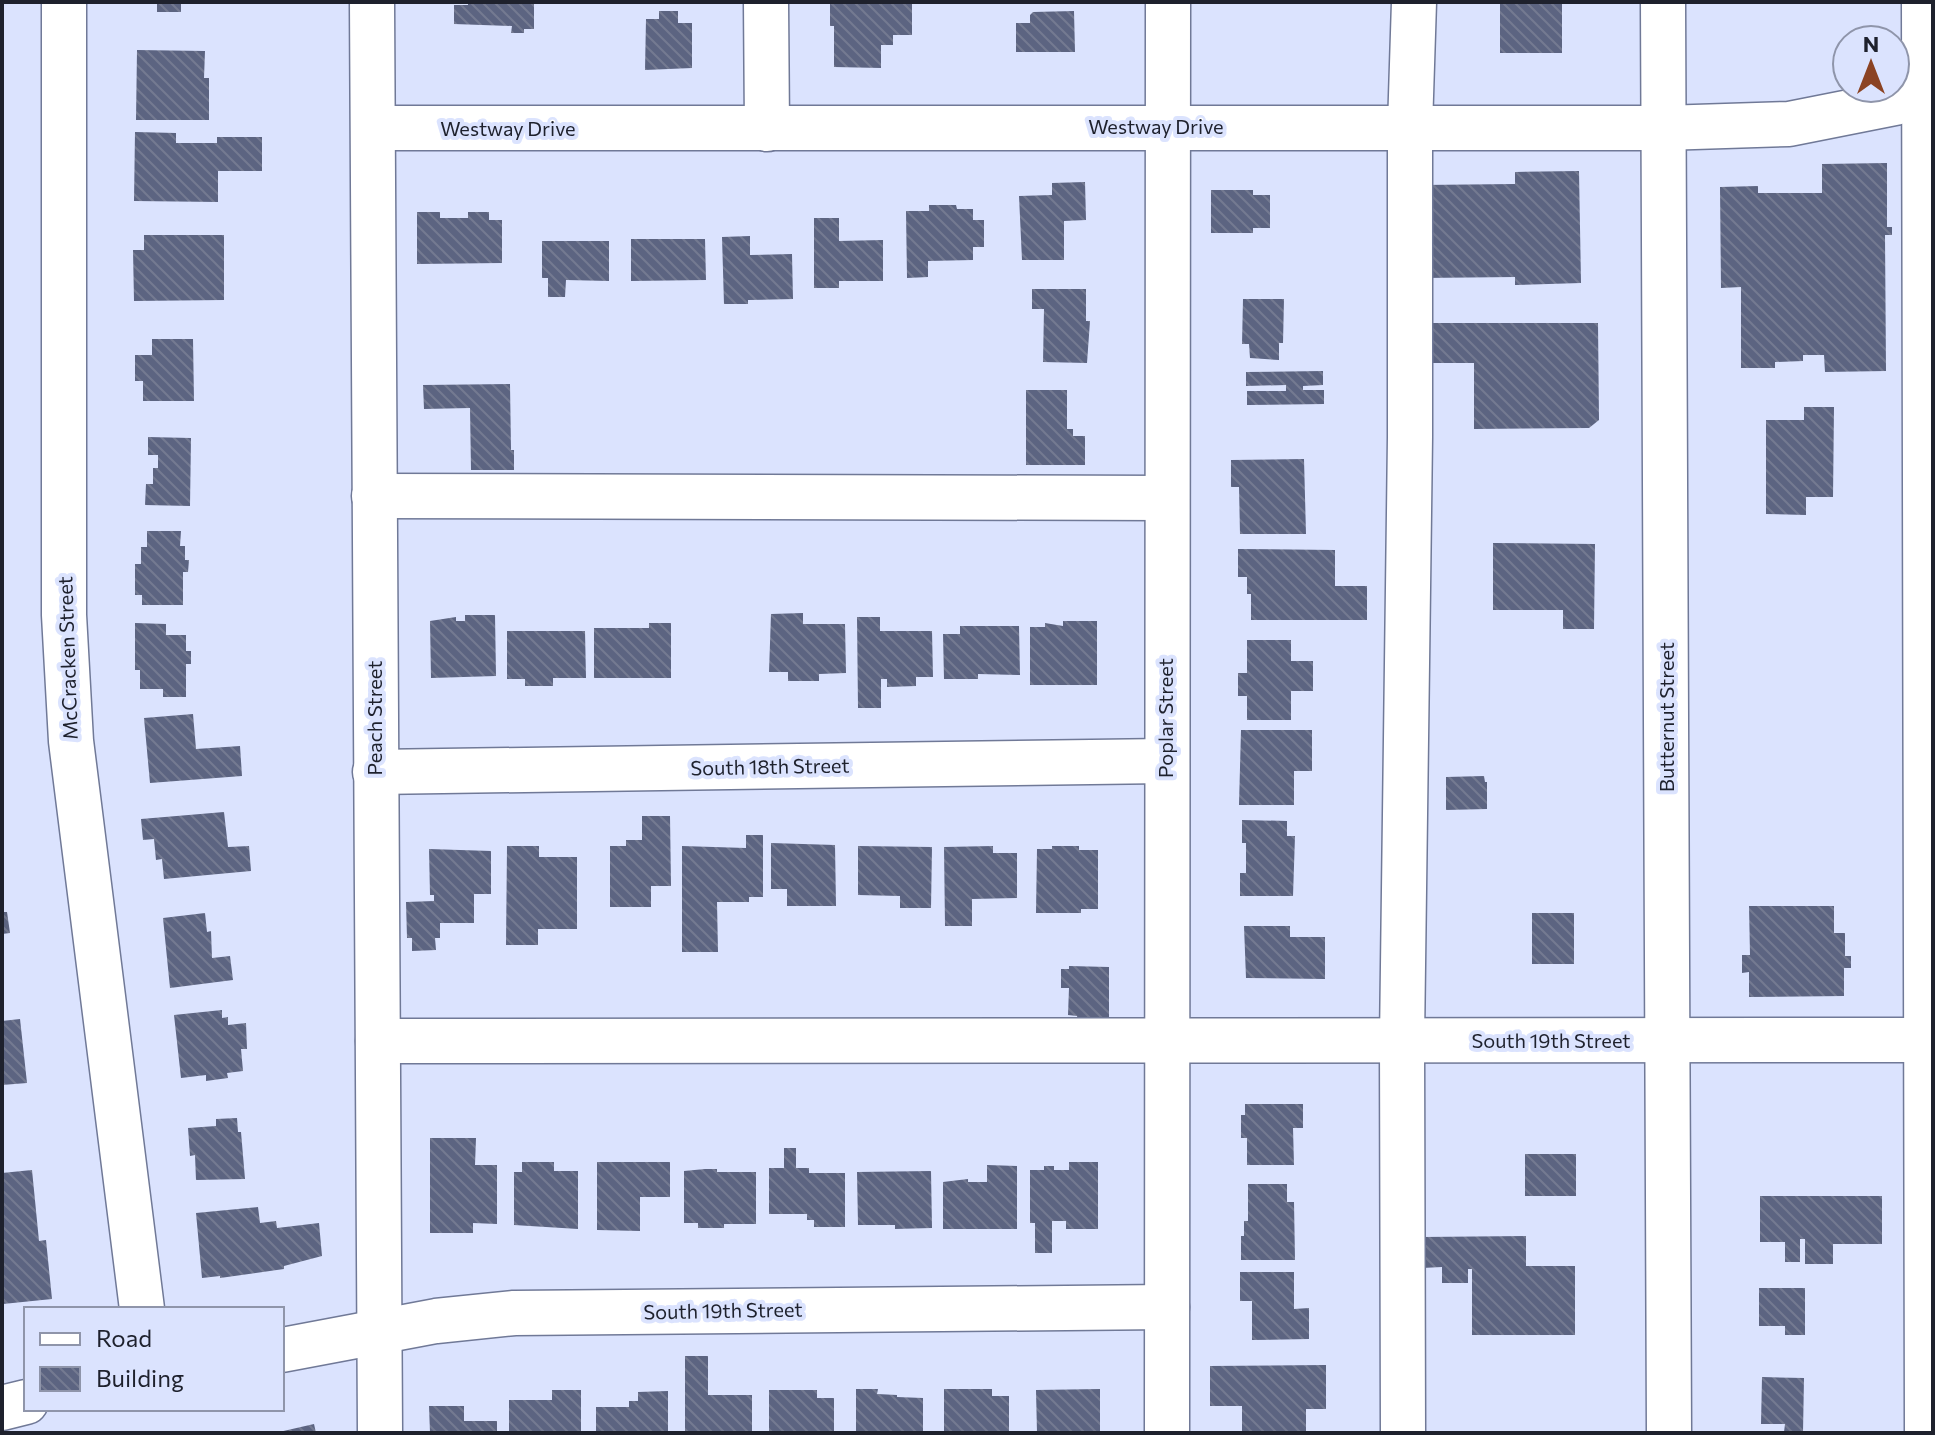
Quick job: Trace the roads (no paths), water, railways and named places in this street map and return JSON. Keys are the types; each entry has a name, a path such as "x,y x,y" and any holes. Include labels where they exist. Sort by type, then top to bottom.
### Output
{"street":[{"name":"McCracken Street","path":"64,2 64,615 71,741 142,1307"},
{"name":"Peach Street","path":"372,2 380,1433"},
{"path":"766,2 767,129"},
{"name":"Poplar Street","path":"1167,1433 1168,2"},
{"path":"1403,1433 1402,1041 1410,437 1410,127 1414,2"},
{"name":"Butternut Street","path":"1663,2 1669,1433"},
{"path":"1924,2 1928,92 1930,1040 1927,1433"},
{"name":"Westway Drive","path":"374,128 1663,128 1789,124 1895,103 1928,92"},
{"path":"374,496 1166,498"},
{"name":"South 18th Street","path":"375,772 1166,761"},
{"name":"South 19th Street","path":"378,1041 1930,1040"},
{"name":"South 19th Street","path":"284,1350 436,1321 514,1313 1167,1307"},
{"path":"2,1408 24,1402"}]}
